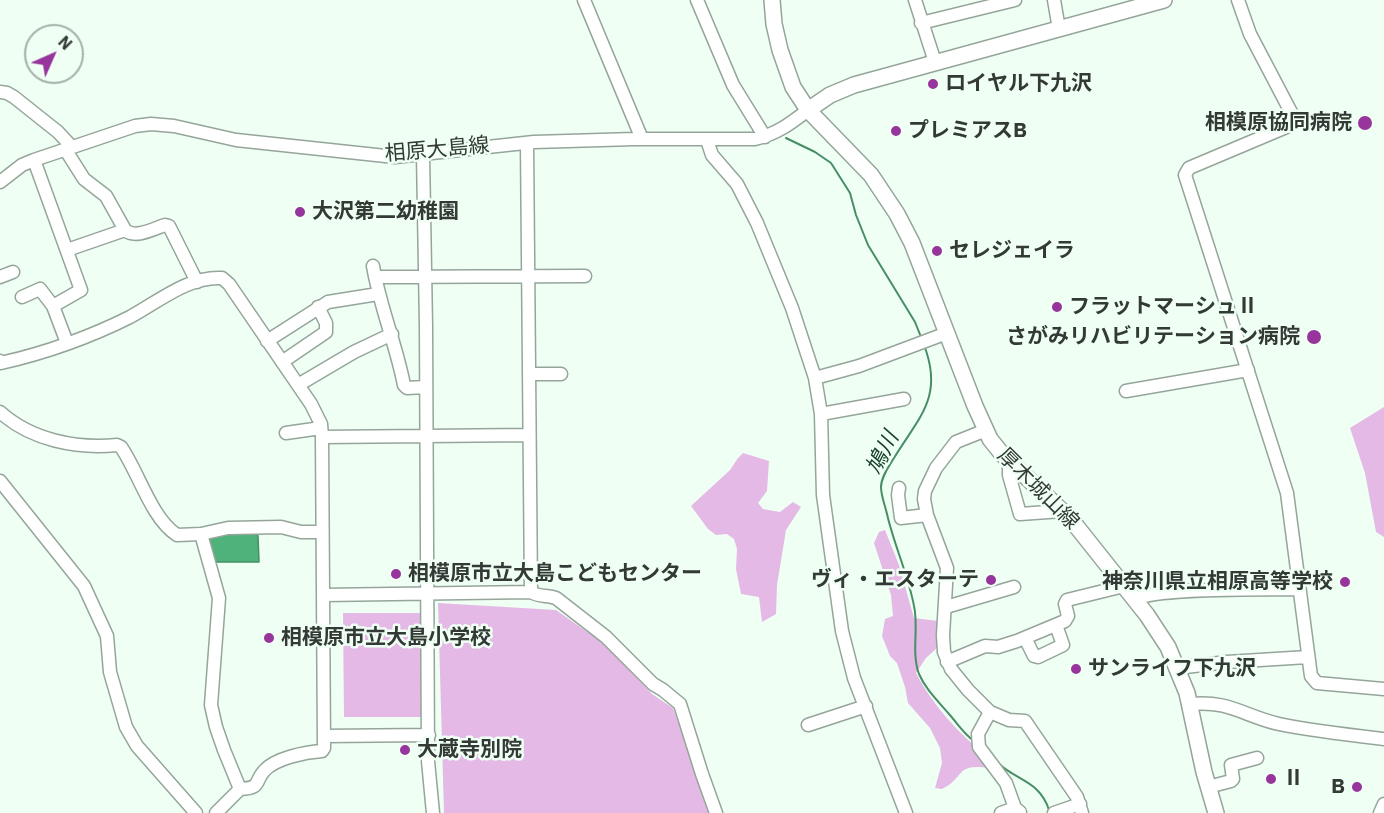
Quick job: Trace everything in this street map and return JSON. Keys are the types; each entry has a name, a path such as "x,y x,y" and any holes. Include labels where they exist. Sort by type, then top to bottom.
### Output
{"main road":[{"path":"808,110 842,89 1164,0"},
{"name":"厚木城山線","path":"773,4 785,67 799,99 859,161 892,205 912,243 986,430 996,447 1062,511 1161,635 1177,668 1190,704 1216,813"}],"street":[{"path":"584,0 642,140"},
{"path":"697,0 732,85 765,137"},
{"path":"915,0 935,62"},
{"path":"921,23 1015,0"},
{"path":"1054,0 1059,29"},
{"path":"1238,0 1250,34 1293,116 1293,121 1291,125 1189,168 1185,175 1287,493 1311,676 1317,683 1384,689"},
{"path":"0,92 14,97 58,132 84,179 106,196 129,234 169,226 197,282"},
{"name":"相原大島線","path":"0,182 22,165 34,160 135,126 151,124 174,126 236,140 396,157 527,143 746,140 765,137 783,129 808,110"},
{"path":"707,140 712,155 737,184 757,223 792,308 815,378 821,414 822,488 836,596 852,671 906,813"},
{"path":"527,143 531,592"},
{"path":"423,154 428,761 433,813"},
{"path":"34,160 81,290 53,306"},
{"path":"67,250 125,230"},
{"path":"0,277 13,272"},
{"path":"425,387 407,388 404,385 374,272 424,278 585,276"},
{"path":"0,361 1,363 36,355 129,317 185,286 217,277 226,280 310,404 322,433 324,748 322,751 307,752 275,764 263,771 256,785 249,789 240,789 216,813"},
{"path":"22,297 40,289 53,306 67,343"},
{"path":"267,341 318,307 335,300 378,294"},
{"path":"282,362 326,332 326,323 318,307"},
{"path":"815,378 859,366 947,333"},
{"path":"298,385 354,352 392,334"},
{"path":"1126,391 1248,370"},
{"path":"529,374 561,374"},
{"path":"821,414 904,399"},
{"path":"0,412 28,430 48,439 88,446 117,445 125,453 138,481 165,524 177,534 201,534 228,528 281,526 301,532 322,532"},
{"path":"986,430 957,441 936,468 925,492 927,515 947,568 943,635 947,662 961,682 990,712 1009,720 1025,721 1077,797 1081,809 1054,813"},
{"path":"286,433 425,437 529,435"},
{"path":"1009,461 1009,475 1020,514 1062,511"},
{"path":"0,481 84,586 107,636 110,672 126,727 137,746 196,813"},
{"path":"898,488 902,518 927,515"},
{"path":"201,534 219,598 211,705 216,727 240,789"},
{"path":"947,662 985,646 998,647 1025,638 1068,619 1065,604 1068,600 1124,586"},
{"path":"946,607 1014,587"},
{"path":"1135,600 1145,595 1172,592 1299,590"},
{"path":"322,595 531,592 535,595 549,595 556,598 606,637 653,684 680,704 716,813"},
{"path":"1025,638 1034,656 1038,657 1063,645 1056,625"},
{"path":"1177,668 1308,657"},
{"path":"1190,704 1228,705 1280,724 1384,739"},
{"path":"808,725 866,706"},
{"path":"990,712 982,725 978,743 1006,783 1018,811 1001,813"},
{"path":"324,736 429,735"},
{"path":"1208,787 1231,781 1233,779 1231,765 1257,758"},
{"path":"1380,813 1384,804"}],"shaded area":[{"path":"1384,407 1384,537 1376,532 1365,473 1350,428"},
{"path":"743,453 769,461 767,491 758,503 763,509 780,512 793,502 801,507 786,530 777,585 776,614 762,622 759,597 741,594 736,569 737,549 734,539 727,534 716,535 708,529 691,506 730,470"},
{"path":"885,530 899,565 914,618 938,621 937,648 926,658 916,673 930,697 948,719 988,757 990,768 965,769 942,789 935,788 942,763 940,748 930,728 908,703 897,663 890,656 882,636 885,619 893,616 891,595 874,543 879,532"},
{"path":"228,531 256,531 259,562 212,562 207,537"},
{"path":"438,603 556,610 603,643 652,694 673,708 711,813 444,813"},
{"path":"343,613 424,613 425,717 344,717"}],"waterway":[{"name":"鳩川","path":"786,138 815,152 831,163 850,193 868,245 915,322 921,337"},
{"name":"鳩川","path":"924,345 929,363 930,393 920,418 886,472 881,483 881,490 914,606 919,674 932,695 974,741"},
{"name":"鳩川","path":"998,763 1034,787 1045,800 1049,810"}],"place":[{"name":"ロイヤル下九沢","path":"933,84"},
{"name":"相模原協同病院","path":"1365,123"},
{"name":"プレミアスB","path":"896,131"},
{"name":"大沢第二幼稚園","path":"300,212"},
{"name":"セレジェイラ","path":"937,251"},
{"name":"フラットマーシュⅡ","path":"1057,307"},
{"name":"さがみリハビリテーション病院","path":"1314,337"},
{"name":"相模原市立大島こどもセンター","path":"396,574"},
{"name":"ヴィ・エスターテ","path":"991,580"},
{"name":"神奈川県立相原高等学校","path":"1345,582"},
{"name":"相模原市立大島小学校","path":"269,638"},
{"name":"サンライフ下九沢","path":"1076,669"},
{"name":"大蔵寺別院","path":"405,750"},
{"name":"Ⅱ","path":"1271,779"},
{"name":"B","path":"1357,787"}]}
